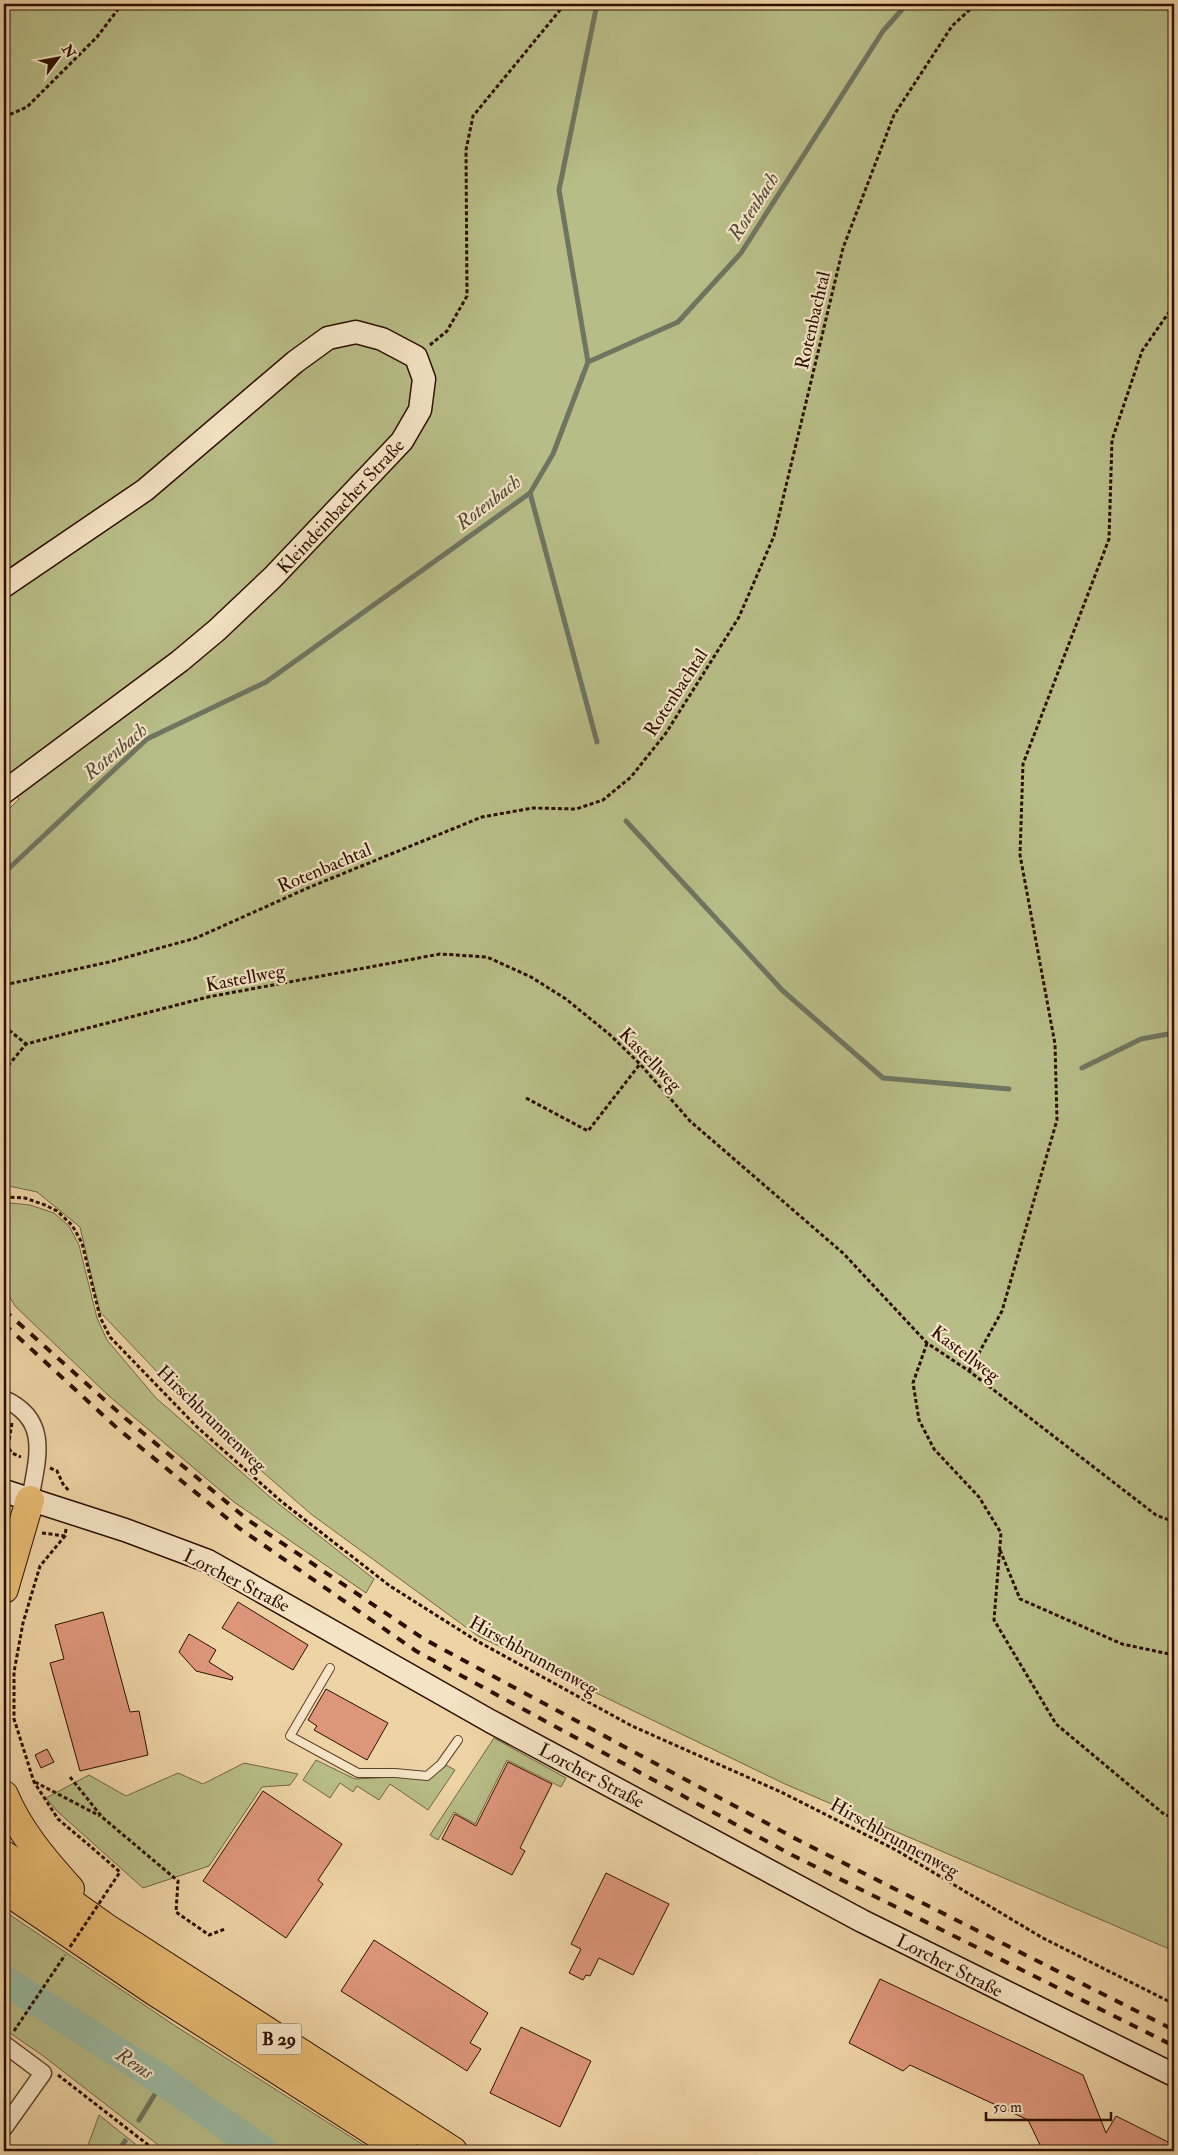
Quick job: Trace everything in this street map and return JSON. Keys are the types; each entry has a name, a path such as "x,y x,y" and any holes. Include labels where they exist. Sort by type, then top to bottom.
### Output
{"highway":[{"path":"4,1526 15,1509 30,1500"},
{"path":"4,1589 30,1500"},
{"path":"4,1795 19,1827 34,1847 105,1927"},
{"name":"B 29","path":"4,1855 105,1927 453,2151"},
{"name":"B 29","path":"4,1889 154,1991 404,2151"}],"street":[{"path":"4,586 145,490 295,362 328,338 356,332 382,339 416,357"},
{"name":"Kleindeinbacher Straße","path":"4,792 180,661 217,630 273,577 402,441 420,410 424,379 416,357"},
{"path":"4,1399 18,1405 30,1418 38,1441 37,1463 30,1500"},
{"name":"Lorcher Straße","path":"4,1491 125,1530 208,1561 490,1721 862,1921 1174,2075"},
{"path":"4,2128 43,2073 9,2037"}],"lane":[{"path":"330,1668 290,1736 358,1773 396,1773 427,1776 441,1764 458,1740"}],"path":[{"path":"4,117 27,107 98,37 122,4"},
{"path":"416,357 447,331 468,296 466,150 473,116 565,4"},
{"name":"Rotenbachtal","path":"4,986 109,962 196,938 310,886 482,818 533,808 576,809 602,800 631,778 666,733 739,617 774,536 843,248 894,115 952,26 976,4"},
{"path":"969,1371 1002,1311 1057,1120 1055,1044 1020,855 1023,764 1108,539 1112,440 1142,351 1174,305"},
{"name":"Kastellweg","path":"26,1044 208,997 440,954 487,957 531,976 566,999 609,1034 640,1064 690,1121 844,1254 927,1343 969,1371 1156,1515 1174,1522"},
{"path":"4,1026 26,1044 7,1067 4,1078"},
{"path":"526,1098 588,1131 640,1064"},
{"name":"Hirschbrunnenweg","path":"4,1197 25,1198 45,1205 57,1211 72,1225 82,1243 100,1317 110,1338 204,1434 282,1502 390,1586 477,1641 632,1726 781,1792 896,1850 1041,1937 1174,2004"},
{"path":"927,1343 913,1383 919,1420 934,1449 979,1497 1001,1533 994,1620 1056,1724 1165,1815 1174,1817"},
{"path":"9,2037 120,1872 58,1818 34,1782 14,1719 14,1672 22,1623 40,1566 65,1536 75,1493 68,1490 63,1484 57,1471 12,1453 8,1447 12,1421"},
{"path":"1000,1549 1020,1599 1122,1644 1174,1655"},
{"path":"70,1777 102,1817 178,1881 176,1912 209,1935 225,1929"},
{"path":"34,1782 102,1817"},
{"path":"77,2089 156,2151"}],"green space":[{"path":"4,4 1174,4 1174,1951 785,1784 478,1636 311,1514 204,1421 100,1312 80,1227 37,1192 4,1185 4,814 19,799 4,779"},
{"path":"10,1203 30,1205 54,1213 69,1226 79,1245 97,1318 107,1340 156,1398 270,1497 374,1579 366,1593 234,1502 109,1396 15,1306 4,1287 4,1206"},
{"path":"494,1738 566,1778 561,1787 507,1760 475,1824 454,1812 438,1840 430,1835"},
{"path":"316,1760 355,1779 398,1777 429,1779 446,1765 455,1770 428,1810 390,1784 379,1800 357,1786 353,1792 340,1783 330,1798 303,1780"},
{"path":"244,1763 298,1774 290,1785 262,1787 209,1866 143,1888 57,1811 46,1798 89,1775 126,1796 178,1773 203,1784"},
{"path":"4,1911 177,2027 373,2151 166,2151 42,2055 4,2029"},
{"path":"99,2115 144,2151 86,2151"}],"building":[{"path":"238,1602 308,1645 293,1670 222,1628"},
{"path":"103,1612 130,1712 139,1711 148,1755 80,1771 50,1663 64,1659 55,1625"},
{"path":"189,1634 216,1650 209,1662 233,1677 232,1680 196,1671 179,1652"},
{"path":"326,1689 388,1723 367,1760 314,1730 317,1726 308,1720"},
{"path":"47,1749 54,1762 41,1768 35,1755"},
{"path":"508,1762 552,1784 520,1848 525,1851 512,1875 442,1839 455,1814 476,1826"},
{"path":"263,1791 342,1844 318,1880 323,1884 286,1938 203,1881"},
{"path":"606,1873 669,1904 633,1975 599,1958 590,1976 586,1975 583,1980 569,1973 581,1949 571,1944"},
{"path":"374,1940 488,2013 470,2043 481,2049 467,2071 341,1991"},
{"path":"880,1979 1083,2075 1106,2133 1116,2116 1174,2145 1174,2151 1043,2151 1028,2120 910,2065 903,2071 849,2043"},
{"path":"521,2027 591,2061 560,2127 490,2093"}],"waterway":[{"path":"588,362 559,190 597,4"},
{"name":"Rotenbach","path":"4,873 147,739 266,682 530,493 553,454 588,362 678,322 741,253 883,31 907,4"},
{"path":"530,493 597,742"},
{"path":"626,821 783,991 883,1078 1009,1089"},
{"path":"1082,1068 1141,1039 1174,1033"},
{"name":"Rems","path":"4,1980 163,2081 263,2151"},
{"path":"139,2120 163,2081"},
{"path":"118,2151 125,2141"}],"railway":[{"path":"4,1310 125,1418 248,1520 424,1639 798,1840 1174,2030"},
{"path":"4,1324 117,1428 239,1528 416,1651 792,1855 1174,2046"}]}
